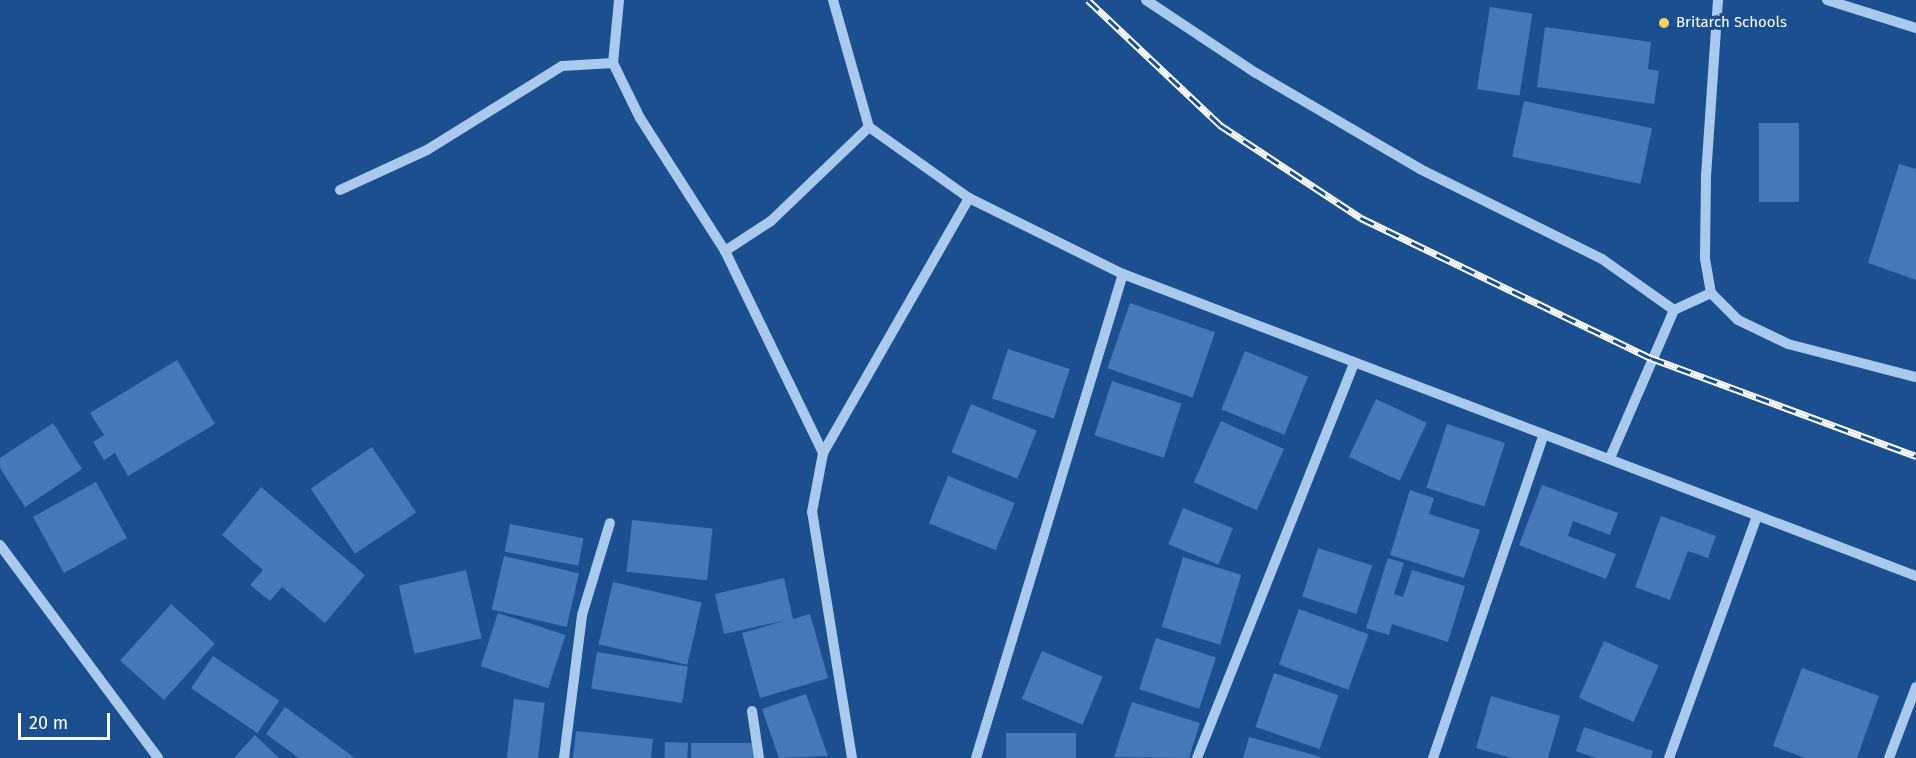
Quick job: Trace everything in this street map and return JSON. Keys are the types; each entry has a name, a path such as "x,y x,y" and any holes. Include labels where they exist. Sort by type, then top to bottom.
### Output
{"street":[{"path":"619,0 613,63 640,118 725,251 823,453"},
{"path":"833,0 869,127 969,198 1123,274 1353,366 1610,458 1756,519 1916,576"},
{"path":"1146,0 1256,73 1420,169 1602,259 1674,310"},
{"path":"1718,0 1706,175 1705,259 1711,293 1738,320 1788,344 1916,377"},
{"path":"1827,0 1916,28"},
{"path":"340,190 428,150 561,66 613,63"},
{"path":"725,251 771,221 869,127"},
{"path":"852,758 812,512 823,453 969,198"},
{"path":"976,758 1123,274"},
{"path":"1610,458 1674,310 1711,293"},
{"path":"1197,758 1353,366"},
{"path":"1432,758 1544,434"},
{"path":"1669,758 1756,519"},
{"path":"564,758 582,615 610,523"},
{"path":"0,545 158,758"},
{"path":"1889,758 1916,687"},
{"path":"752,711 759,758"}],"building":[{"path":"1490,7 1532,14 1519,96 1477,89"},
{"path":"1545,27 1651,42 1648,69 1659,71 1654,104 1537,87"},
{"path":"1524,101 1652,128 1640,184 1512,157"},
{"path":"1759,123 1799,123 1799,202 1759,202"},
{"path":"1899,164 1916,169 1916,280 1868,263"},
{"path":"1130,303 1215,332 1193,398 1108,368"},
{"path":"1008,349 1070,369 1054,419 992,398"},
{"path":"1245,351 1308,376 1284,435 1221,409"},
{"path":"177,360 215,424 128,476 115,453 104,460 93,442 104,435 90,413"},
{"path":"1112,381 1181,404 1164,458 1094,435"},
{"path":"1376,399 1427,423 1400,481 1349,457"},
{"path":"971,404 1037,431 1017,479 952,452"},
{"path":"1221,421 1284,449 1257,510 1194,482"},
{"path":"53,423 82,469 25,507 0,468 0,458"},
{"path":"1447,424 1505,443 1484,507 1426,488"},
{"path":"372,447 416,512 355,554 311,488"},
{"path":"948,476 1015,503 996,550 929,523"},
{"path":"96,482 127,538 64,573 33,517"},
{"path":"1542,485 1618,513 1610,535 1573,521 1568,536 1616,554 1606,579 1519,545"},
{"path":"261,487 365,575 325,623 282,587 270,601 250,585 263,570 222,535"},
{"path":"1410,490 1434,498 1429,514 1480,530 1464,578 1390,555"},
{"path":"1183,508 1233,528 1218,564 1168,544"},
{"path":"1661,516 1716,536 1708,558 1688,551 1670,600 1635,587"},
{"path":"632,520 713,528 707,580 627,572"},
{"path":"510,524 584,538 578,566 505,551"},
{"path":"1318,548 1372,566 1356,614 1302,597"},
{"path":"504,556 579,573 567,627 492,610"},
{"path":"1183,557 1241,575 1220,645 1162,627"},
{"path":"1388,558 1404,563 1394,594 1403,597 1412,570 1465,586 1448,642 1392,624 1389,635 1366,628"},
{"path":"466,570 482,638 415,654 399,586"},
{"path":"784,578 793,619 810,614 828,678 760,698 742,633 787,620 724,634 715,594"},
{"path":"613,582 702,602 687,665 599,644"},
{"path":"171,604 215,643 164,700 120,660"},
{"path":"1299,609 1369,634 1348,690 1279,664"},
{"path":"498,613 566,635 548,688 481,666"},
{"path":"1156,638 1216,657 1199,709 1139,689"},
{"path":"1604,641 1659,665 1634,722 1579,698"},
{"path":"1042,651 1103,677 1082,725 1022,699"},
{"path":"597,652 688,666 682,703 591,689"},
{"path":"213,656 279,701 258,733 191,688"},
{"path":"1802,668 1879,696 1857,758 1805,758 1773,746"},
{"path":"1274,673 1338,695 1320,749 1255,727"},
{"path":"806,694 828,756 779,758 762,709"},
{"path":"1491,696 1560,716 1548,758 1511,758 1476,748"},
{"path":"514,699 545,703 538,758 507,758"},
{"path":"1132,702 1200,723 1189,758 1114,757"},
{"path":"285,707 355,758 299,758 266,734"},
{"path":"1584,727 1653,751 1651,758 1596,758 1576,751"},
{"path":"576,731 653,739 651,758 573,758"},
{"path":"1006,733 1076,733 1076,758 1006,758"},
{"path":"255,735 279,758 234,758"},
{"path":"1249,737 1321,757 1321,758 1243,758"},
{"path":"665,742 688,743 687,758 664,758"},
{"path":"691,743 755,743 755,758 691,758"}],"railway":[{"path":"1088,0 1220,125 1361,218 1651,358 1916,456"}],"place":[{"name":"Britarch Schools","path":"1664,23"}]}
